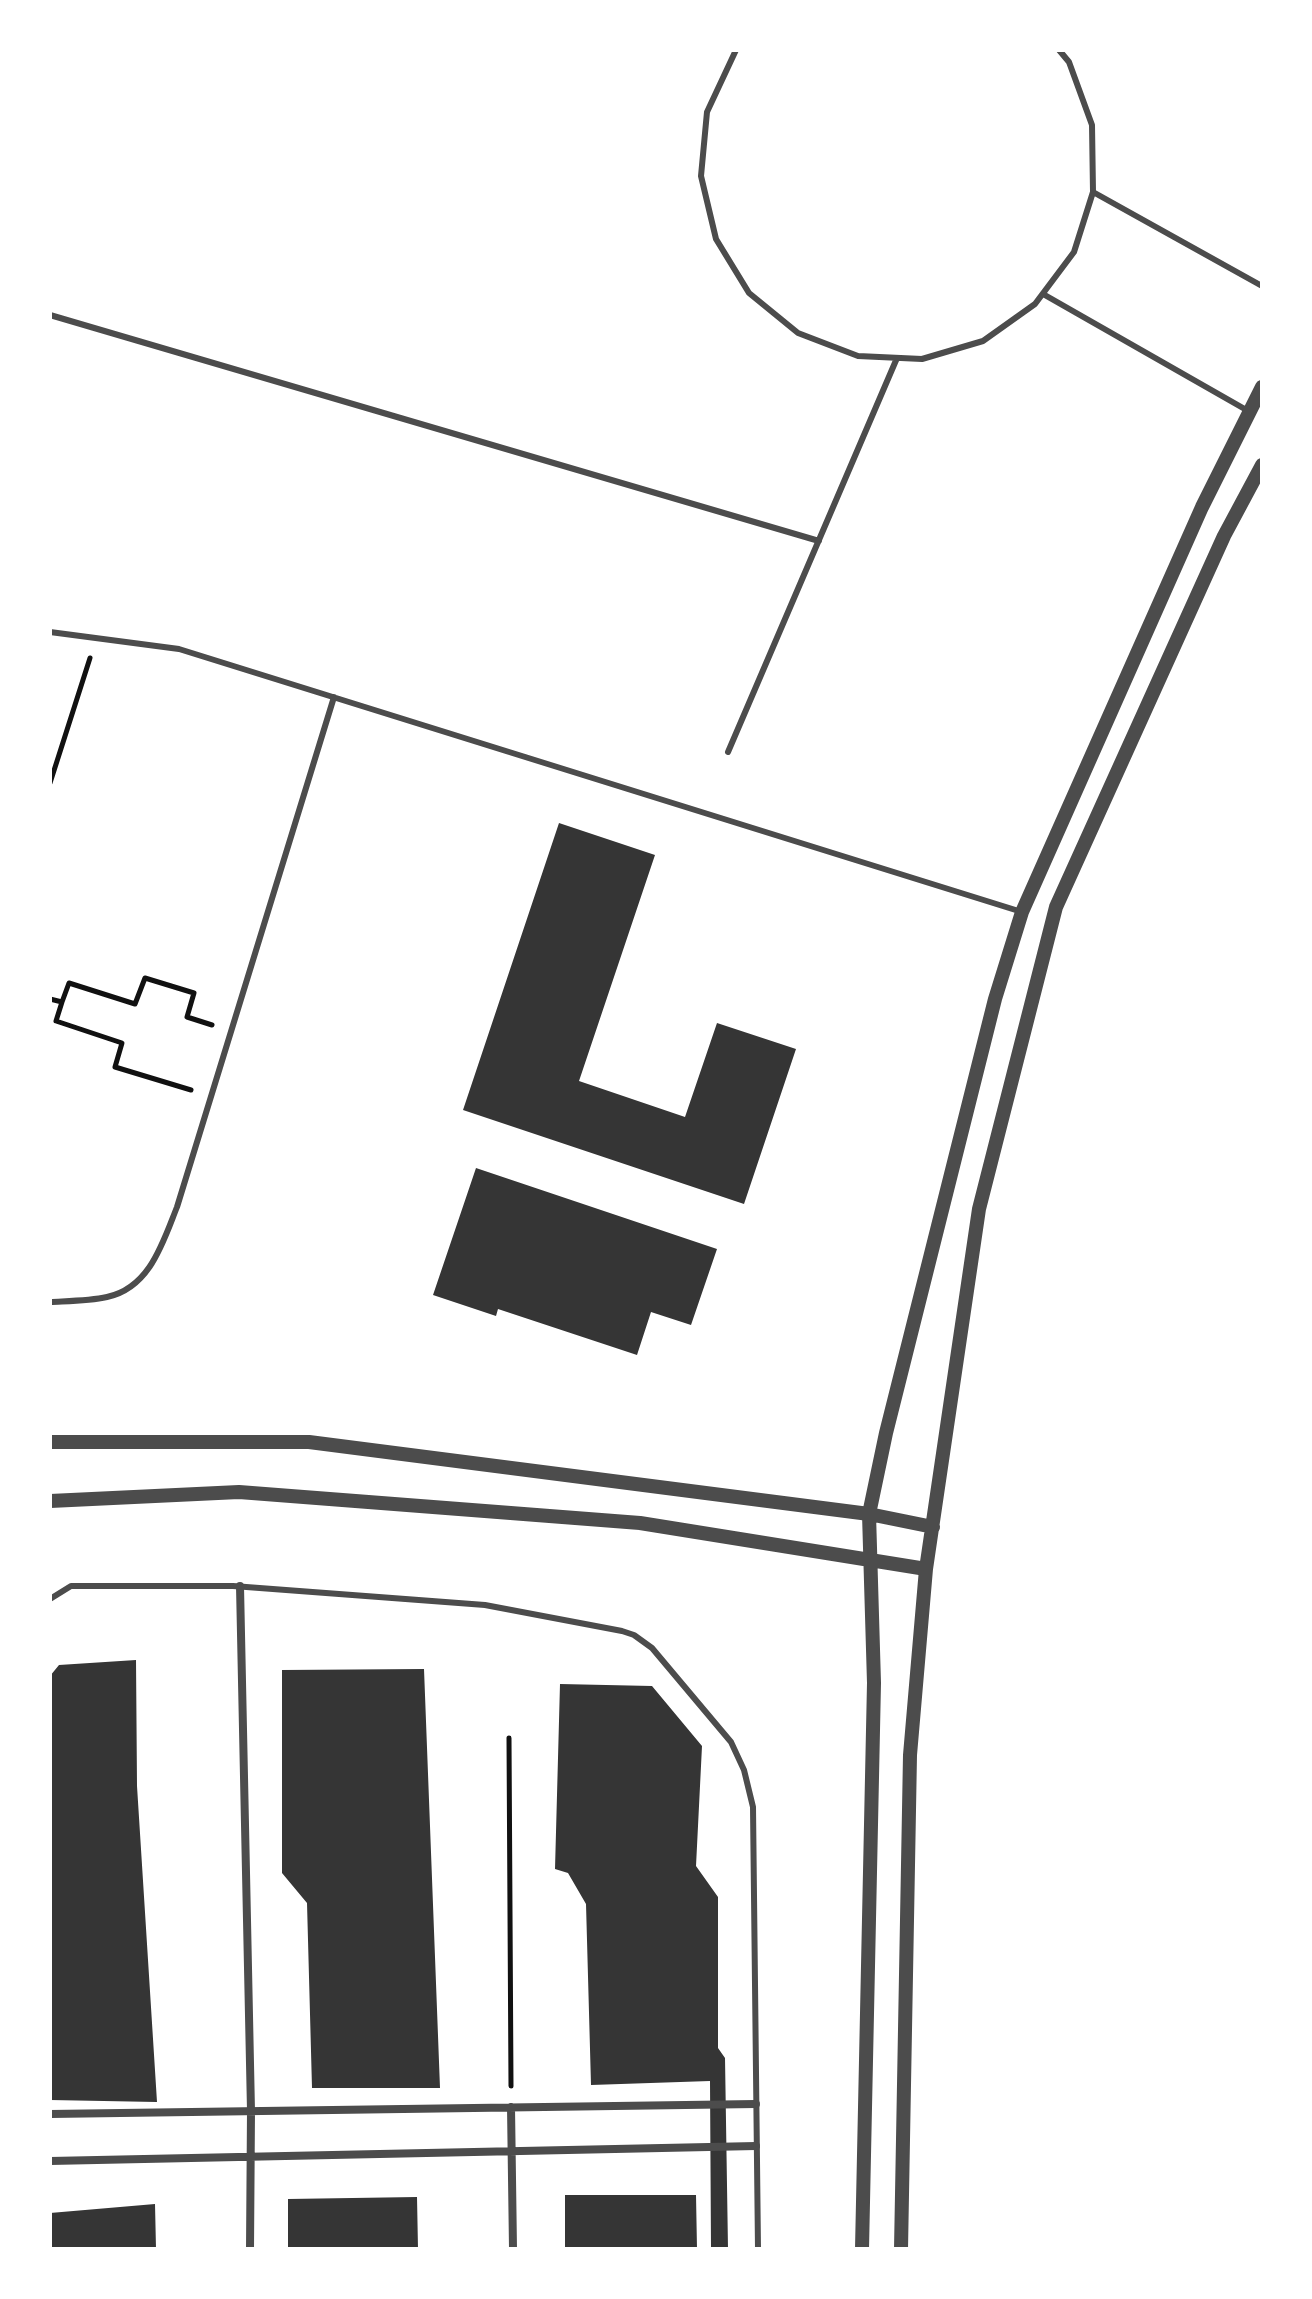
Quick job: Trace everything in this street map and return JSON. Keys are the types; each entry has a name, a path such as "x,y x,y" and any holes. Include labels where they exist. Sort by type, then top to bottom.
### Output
{"street":[{"path":"862,2249 874,1683 869,1514 886,1433 991,1015 1022,912 1202,507 1262,387"},
{"path":"901,2249 910,1755 926,1569 979,1209 1056,907 1224,536 1262,465"},
{"path":"50,1442 309,1442 869,1514 933,1527"},
{"path":"50,1501 239,1492 640,1523 926,1569"},
{"path":"240,1586 251,2111 250,2249"},
{"path":"50,2114 756,2104"},
{"path":"511,2107 513,2249"},
{"path":"50,2161 756,2146"}],"lane":[{"path":"736,50 707,112 701,176 716,239 749,293 798,333 858,356 922,359 983,341 1035,304 1074,252 1093,192 1092,125 1069,62 1059,50"},
{"path":"1093,192 1262,286"},
{"path":"1043,294 1250,412"},
{"path":"50,315 819,541"},
{"path":"728,752 897,358"},
{"path":"50,632 179,649 1022,912"},
{"path":"50,1302 108,1297 125,1290 146,1274 161,1246 177,1207 334,697"},
{"path":"50,1599 71,1586 240,1586 485,1605 622,1631 634,1635 652,1648 731,1742 744,1770 753,1807 758,2249"}],"path":[{"path":"50,783 96,638"},
{"path":"211,1096 115,1067 122,1043 56,1021 69,983 135,1004 145,978 194,993 187,1017 231,1031"},
{"path":"50,999 62,1002"},
{"path":"509,1738 511,2107"}],"building":[{"path":"559,823 655,855 579,1081 685,1117 717,1023 796,1049 744,1204 463,1110"},
{"path":"476,1168 717,1249 691,1325 651,1312 637,1355 498,1309 496,1316 433,1295"},
{"path":"136,1660 137,1786 157,2102 50,2100 50,1676 59,1665"},
{"path":"424,1669 440,2088 312,2088 307,1903 282,1873 282,1670"},
{"path":"560,1684 652,1686 702,1746 696,1866 718,1897 718,2048 725,2058 728,2249 711,2249 710,2081 591,2085 586,1904 568,1873 555,1869"},
{"path":"565,2195 696,2195 697,2249 565,2249"},
{"path":"417,2197 418,2249 288,2249 288,2199"},
{"path":"155,2204 156,2249 50,2249 50,2213"}]}
